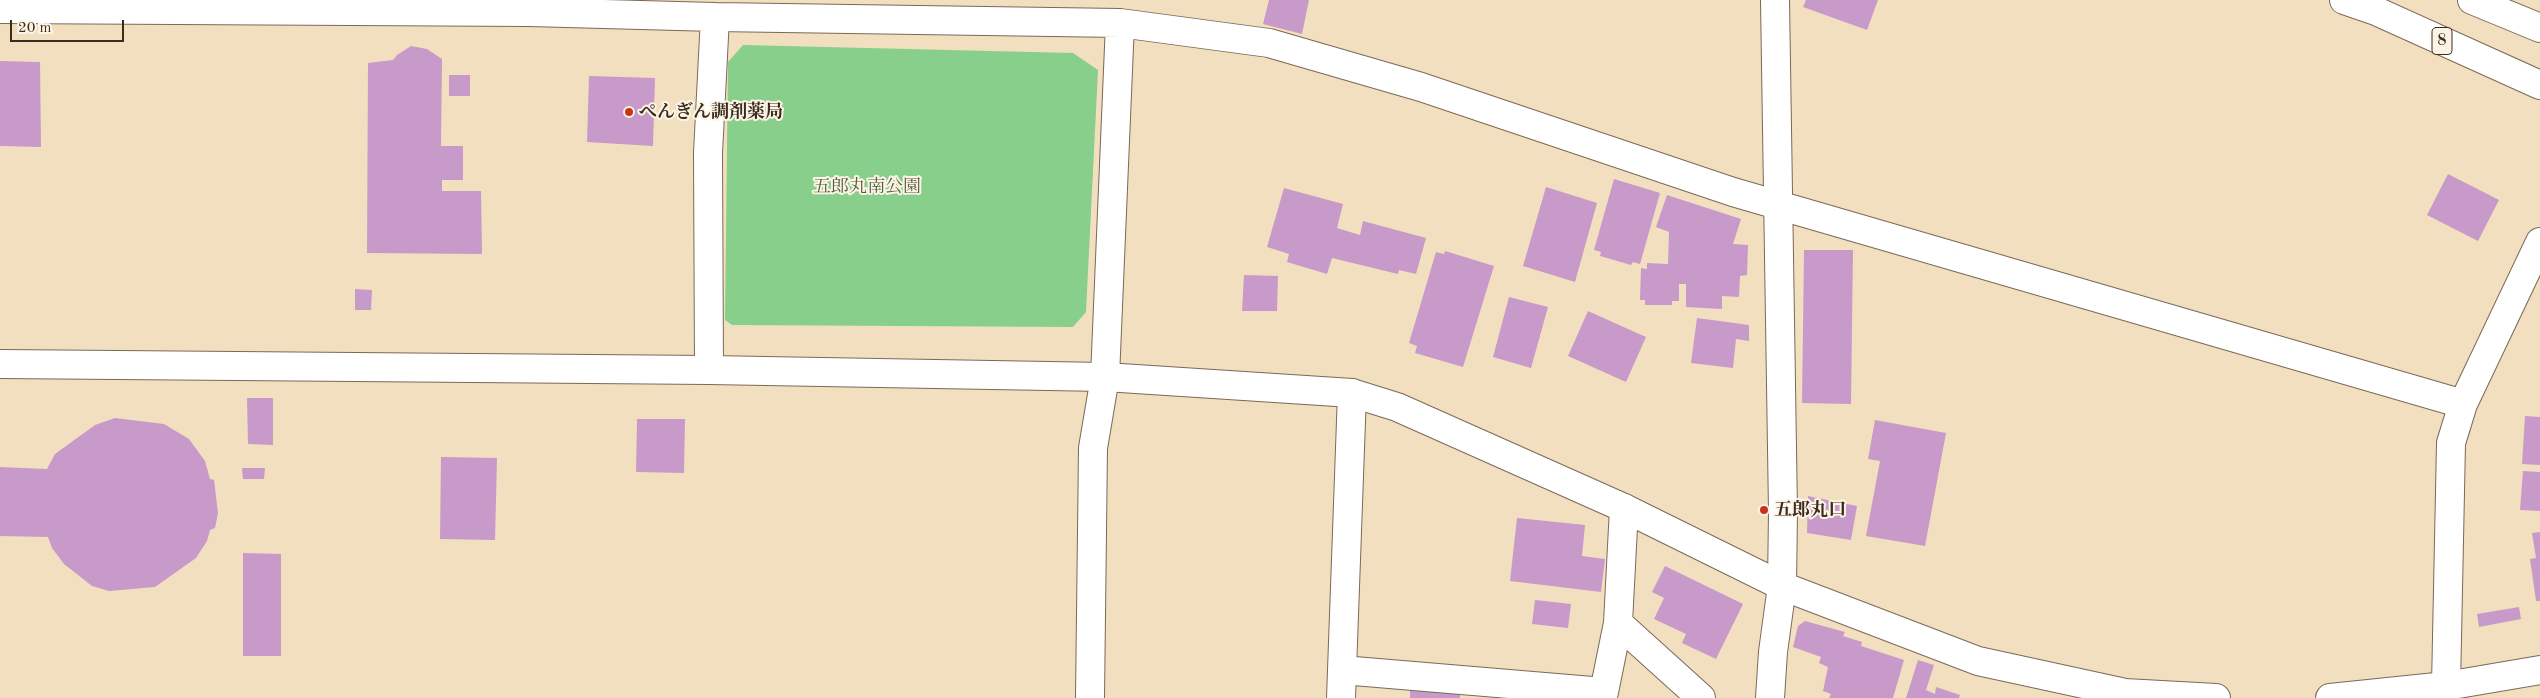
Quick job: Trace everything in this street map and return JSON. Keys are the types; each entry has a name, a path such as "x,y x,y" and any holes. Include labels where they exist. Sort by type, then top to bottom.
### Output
{"main road":[{"path":"1770,698 1773,652 1782,586 1783,512 1777,203 1776,0"},
{"name":"8","path":"2344,0 2376,11 2540,85"},
{"path":"2472,0 2540,28"},
{"path":"0,9 499,12 1120,23 1269,43 1421,87 1732,192 1777,203 1979,265 2006,270 2463,404"},
{"path":"709,370 708,153 715,17"},
{"path":"1090,698 1093,448 1105,377 1120,23"},
{"path":"2446,686 2451,443 2463,404 2540,242"},
{"path":"0,364 709,370 1105,377 1352,393 1397,407 1624,508 1782,586 1978,661 2125,692 2216,698"},
{"path":"1341,698 1352,393"},
{"path":"1342,670 1604,695 1618,624 1624,508"},
{"path":"1618,624 1701,698"},
{"path":"2330,698 2446,686 2540,670"}],"green space":[{"name":"五郎丸南公園","path":"743,45 1073,53 1098,70 1086,312 1073,327 732,325 725,320 728,62"}],"building":[{"path":"1269,0 1309,0 1302,34 1263,24"},
{"path":"1806,0 1878,0 1867,30 1803,7"},
{"path":"411,46 427,49 442,59 441,146 463,146 463,180 442,180 442,191 481,191 482,254 367,253 368,63 393,60"},
{"path":"0,61 40,62 41,147 0,146"},
{"path":"449,75 470,75 470,96 449,96"},
{"path":"589,76 655,78 653,146 587,142"},
{"path":"2448,174 2499,200 2478,241 2427,215"},
{"path":"1614,179 1660,193 1640,264 1633,262 1631,265 1600,256 1601,252 1594,250"},
{"path":"1546,187 1597,203 1575,282 1523,266"},
{"path":"1284,188 1343,204 1337,228 1360,235 1363,221 1426,238 1416,274 1399,270 1398,274 1332,258 1327,274 1287,262 1289,254 1267,247"},
{"path":"1667,195 1741,219 1733,244 1748,245 1747,275 1740,276 1739,297 1722,296 1722,309 1686,307 1686,284 1679,284 1679,301 1672,301 1672,305 1645,305 1645,300 1640,300 1641,268 1647,269 1647,263 1668,264 1669,232 1656,227"},
{"path":"1804,250 1853,250 1851,404 1802,403"},
{"path":"1445,251 1494,266 1463,367 1415,353 1417,346 1409,343 1436,252 1444,254"},
{"path":"1244,275 1278,276 1277,311 1242,311"},
{"path":"355,289 372,290 371,310 355,310"},
{"path":"1509,297 1548,307 1531,368 1493,357"},
{"path":"1588,311 1646,337 1626,382 1568,356"},
{"path":"1697,318 1749,325 1749,341 1736,339 1733,368 1691,363"},
{"path":"247,398 273,398 273,445 248,444"},
{"path":"2525,416 2540,417 2540,465 2522,464"},
{"path":"115,418 164,424 189,439 205,461 210,479 214,480 218,513 215,528 210,530 207,541 196,558 155,587 109,591 92,586 64,564 52,548 48,537 0,536 0,467 47,469 55,454 95,425"},
{"path":"637,419 685,419 684,473 636,472"},
{"path":"1875,420 1946,433 1925,546 1866,536 1880,461 1868,459"},
{"path":"441,457 497,458 495,540 440,539"},
{"path":"242,468 265,468 264,479 243,479"},
{"path":"2523,471 2540,472 2540,511 2520,510"},
{"path":"1808,496 1857,506 1851,540 1807,533"},
{"path":"1517,518 1585,525 1582,556 1605,559 1601,592 1510,581"},
{"path":"2540,532 2540,601 2536,601 2530,559 2536,558 2532,533"},
{"path":"243,553 281,554 281,656 243,656"},
{"path":"1665,566 1743,604 1716,659 1682,643 1686,634 1654,619 1664,598 1652,592"},
{"path":"1535,600 1571,604 1568,628 1532,624"},
{"path":"2519,607 2521,619 2479,627 2477,614"},
{"path":"1805,621 1845,632 1843,636 1862,642 1861,646 1904,660 1893,698 1829,698 1831,694 1823,691 1828,667 1819,663 1821,657 1793,647 1798,626"},
{"path":"1918,660 1934,665 1926,690 1935,694 1936,687 1960,695 1959,698 1906,698"},
{"path":"1410,689 1460,691 1460,698 1410,698"}],"place":[{"name":"ぺんぎん調剤薬局","path":"629,112"},
{"name":"五郎丸口","path":"1764,510"}]}
